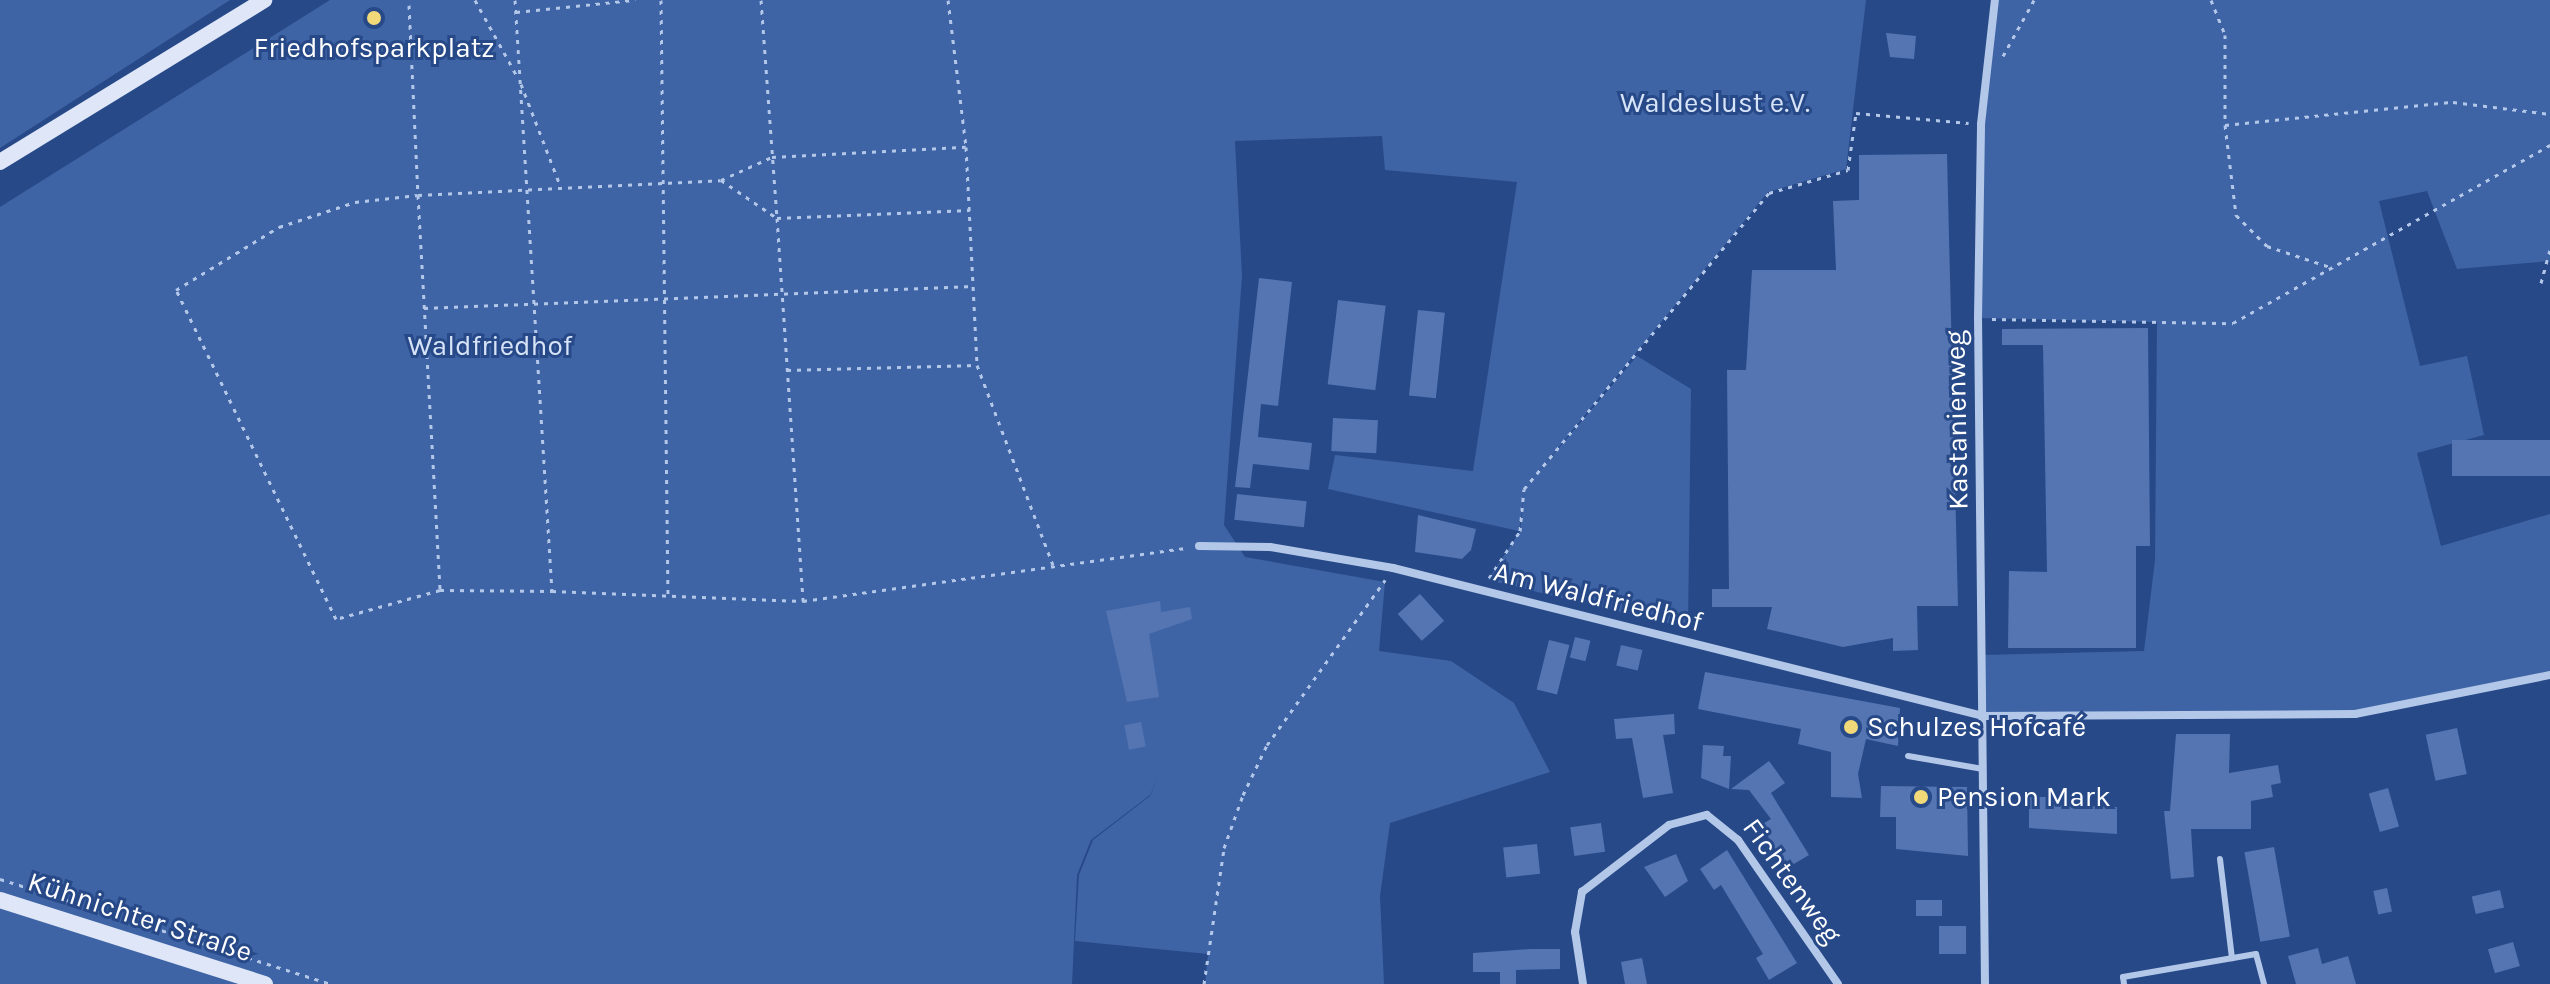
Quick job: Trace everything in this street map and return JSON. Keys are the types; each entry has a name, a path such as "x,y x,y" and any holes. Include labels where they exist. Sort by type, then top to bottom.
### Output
{"main road":[{"path":"0,162 264,0"},
{"name":"Kühnichter Straße","path":"0,900 265,984"}],"street":[{"name":"Kastanienweg","path":"1985,984 1978,318 1981,124 1995,0"},
{"name":"Am Waldfriedhof","path":"1199,546 1270,547 1393,568 1983,716"},
{"path":"1983,716 2355,714 2550,675"},
{"name":"Fichtenweg","path":"1583,984 1575,932 1582,892 1669,825 1707,815 1738,840 1838,984"}],"lane":[{"path":"1908,756 1983,769"},
{"path":"2220,859 2232,958"},
{"path":"2124,984 2123,977 2256,954 2264,984"}],"path":[{"path":"475,0 520,81 560,185"},
{"path":"515,0 530,185 552,591"},
{"path":"516,12 635,0"},
{"path":"661,0 668,595"},
{"path":"761,0 803,601"},
{"path":"948,0 966,147 977,365 1053,565"},
{"path":"1985,89 2034,0"},
{"path":"2211,0 2225,35 2225,125 2236,215 2267,246 2334,268"},
{"path":"409,5 440,590"},
{"path":"2225,125 2453,102 2550,114"},
{"path":"1479,590 1511,552 1524,489 1769,193 1848,170 1856,113 1981,124"},
{"path":"1978,318 2233,323 2550,145"},
{"path":"966,147 772,157 721,180 530,185 355,202 279,227 176,290 336,619 440,590 803,601 1199,546"},
{"path":"721,180 777,218 970,210"},
{"path":"2541,283 2550,250"},
{"path":"424,308 974,286"},
{"path":"787,370 977,365"},
{"path":"1204,984 1224,848 1243,795 1267,745 1393,568"},
{"path":"0,879 331,984"}],"green space":[{"path":"0,0 230,0 0,148"},
{"path":"330,0 1866,0 1846,169 1768,192 1530,482 1637,356 1691,389 1688,628 1488,580 1520,531 1525,489 1519,531 1328,489 1335,455 1473,471 1517,182 1385,170 1382,136 1235,141 1242,276 1224,525 1245,557 1385,582 1379,651 1451,661 1514,703 1550,772 1390,823 1380,896 1384,984 1205,984 1208,954 1075,941 1079,875 1093,840 1150,796 1158,777 1150,795 1091,840 1077,875 1072,984 268,984 0,899 0,207"},
{"path":"1995,0 2550,0 2550,261 2457,269 2427,191 2379,201 2420,366 2467,356 2484,435 2417,453 2441,546 2550,514 2550,674 2355,713 1984,715 1983,655 2144,651 2155,560 2157,322 1979,318 1982,124"},
{"path":"0,900 262,984 0,984"}],"building":[{"path":"1886,33 1916,36 1914,59 1890,57"},
{"path":"1947,154 1958,606 1917,606 1918,650 1893,651 1893,638 1843,647 1767,629 1772,607 1712,607 1712,589 1729,589 1727,370 1746,370 1752,270 1836,270 1833,201 1859,200 1859,155"},
{"path":"1259,278 1292,282 1278,406 1261,404 1258,437 1312,443 1309,470 1253,464 1250,488 1235,487"},
{"path":"1338,300 1386,306 1375,390 1328,384"},
{"path":"1418,310 1445,313 1436,398 1409,396"},
{"path":"2148,328 2150,546 2136,546 2136,648 2008,648 2009,571 2047,572 2043,345 2002,345 2002,329"},
{"path":"1333,418 1378,420 1376,453 1331,451"},
{"path":"2452,440 2550,440 2550,476 2452,476"},
{"path":"1237,494 1307,501 1304,527 1234,520"},
{"path":"1418,515 1476,529 1471,550 1462,559 1415,552"},
{"path":"1420,594 1444,621 1422,641 1398,614"},
{"path":"1160,601 1161,612 1190,607 1192,619 1149,634 1159,697 1127,702 1106,611"},
{"path":"1575,637 1591,641 1585,661 1570,657"},
{"path":"1549,640 1569,645 1557,695 1537,689"},
{"path":"1621,645 1642,650 1638,670 1616,665"},
{"path":"1705,672 1900,708 1898,746 1866,739 1858,774 1862,798 1831,797 1831,752 1798,744 1801,729 1698,709"},
{"path":"1674,714 1675,734 1663,735 1673,793 1643,798 1632,738 1616,739 1614,719"},
{"path":"1141,722 1146,747 1129,750 1124,725"},
{"path":"2457,728 2467,774 2435,781 2426,735"},
{"path":"2176,734 2230,734 2229,773 2278,765 2281,783 2271,785 2273,797 2251,801 2251,829 2191,829 2194,877 2171,879 2164,811 2170,811"},
{"path":"1703,745 1724,746 1723,756 1731,756 1729,789 1701,778"},
{"path":"1769,761 1785,783 1771,793 1809,855 1787,868 1761,825 1771,819 1749,790 1731,789"},
{"path":"1881,786 1967,787 1968,856 1896,849 1896,817 1880,817"},
{"path":"2388,788 2399,826 2380,832 2369,794"},
{"path":"2029,797 2084,797 2084,806 2117,807 2117,834 2029,828"},
{"path":"1601,823 1605,852 1574,856 1570,827"},
{"path":"1537,844 1540,874 1506,877 1503,848"},
{"path":"2274,847 2290,937 2260,942 2244,852"},
{"path":"1727,850 1797,963 1769,980 1756,958 1763,954 1721,885 1714,890 1700,869"},
{"path":"1676,854 1688,881 1665,897 1644,867"},
{"path":"2387,888 2392,911 2378,914 2373,891"},
{"path":"2500,890 2504,908 2476,914 2472,897"},
{"path":"1916,900 1942,900 1942,916 1916,916"},
{"path":"1939,926 1966,926 1966,954 1939,954"},
{"path":"2513,942 2520,966 2495,973 2488,949"},
{"path":"2318,948 2322,964 2348,956 2356,984 2296,984 2288,956"},
{"path":"1560,949 1560,969 1516,970 1516,984 1500,984 1500,972 1473,972 1473,953"},
{"path":"1642,958 1647,984 1625,984 1621,962"}],"place":[{"name":"Friedhofsparkplatz","path":"374,18"},
{"name":"Schulzes Hofcafé","path":"1851,727"},
{"name":"Pension Mark","path":"1921,797"}],"park label":[{"name":"Waldeslust e.V.","path":"1715,103"},
{"name":"Waldfriedhof","path":"490,346"}]}
